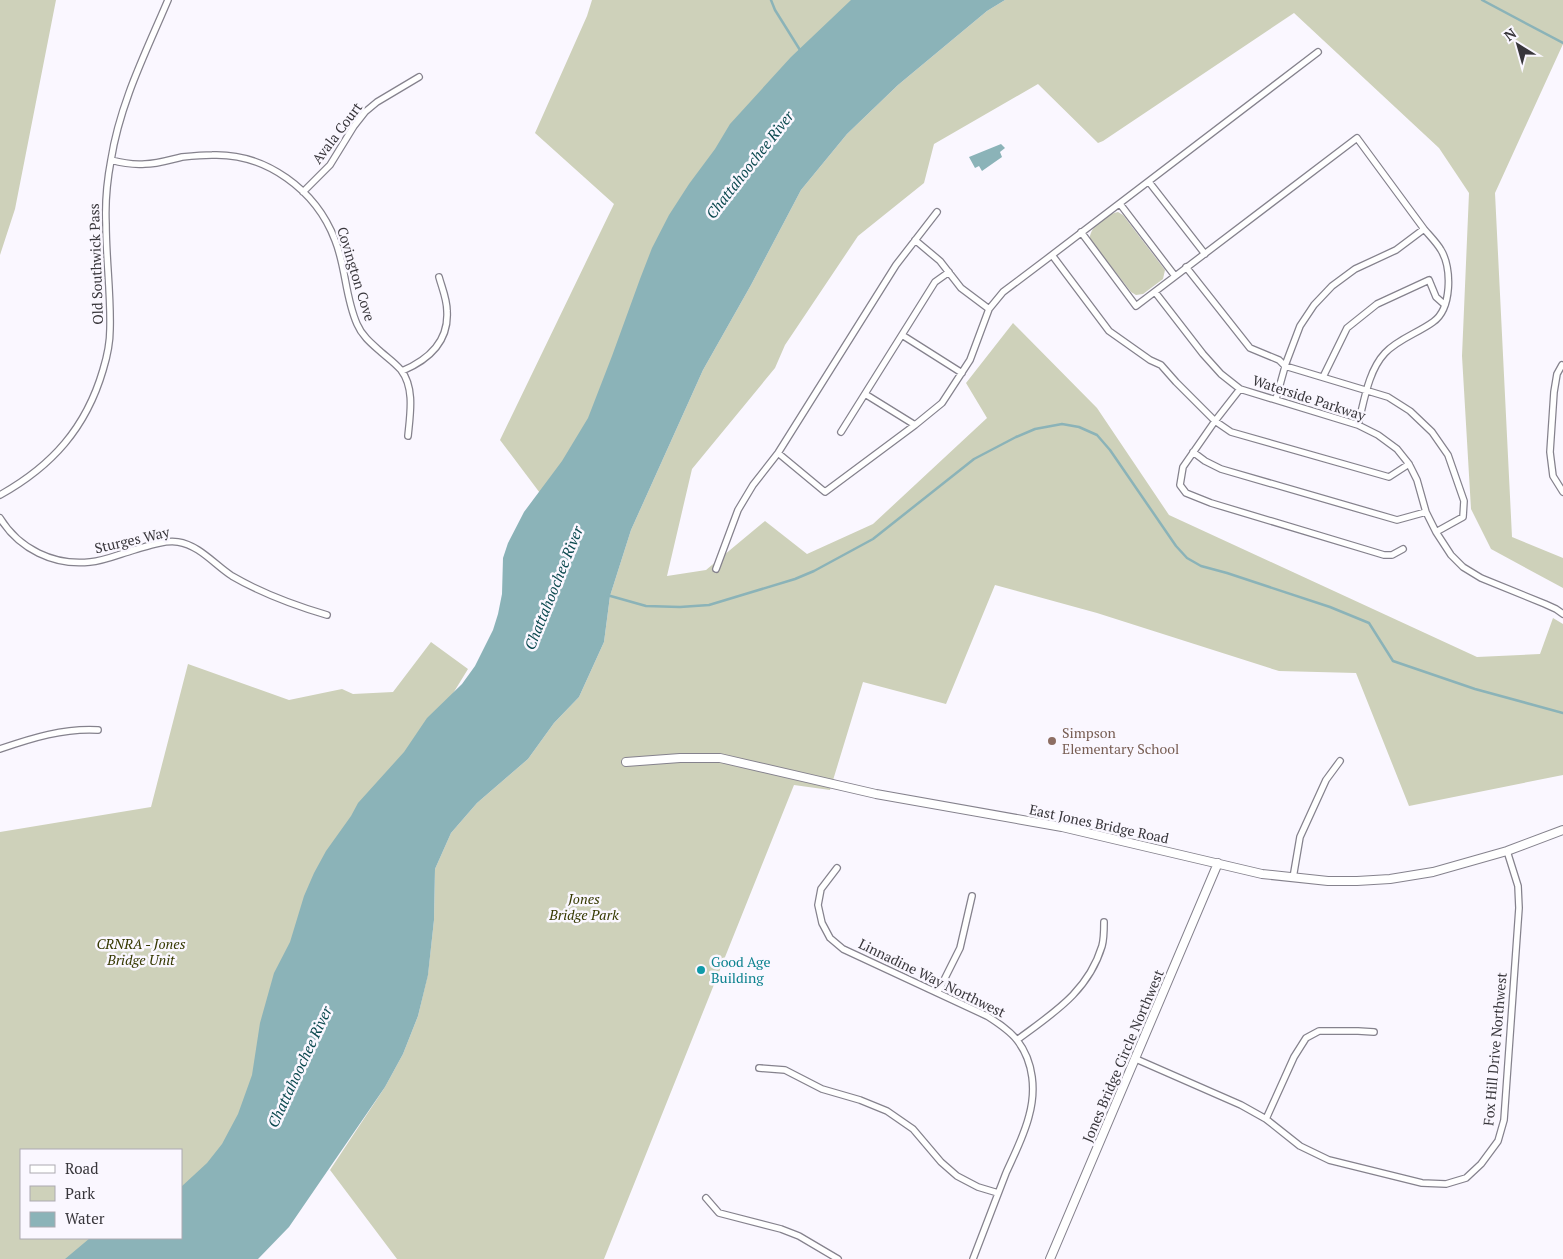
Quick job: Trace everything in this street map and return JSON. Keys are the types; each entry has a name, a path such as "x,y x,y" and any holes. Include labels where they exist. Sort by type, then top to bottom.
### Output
{"street":[{"name":"Old Southwick Pass","path":"0,495 29,477 70,438 82,420 99,384 106,358 110,330 106,222 107,192 116,132 129,90 168,0"},
{"path":"778,453 825,492 942,403 970,360 989,309 1003,292 1318,52"},
{"name":"Avala Court","path":"303,192 330,165 365,112 377,102 419,77"},
{"path":"1081,232 1136,306 1357,138 1441,250 1447,265 1448,282 1445,305 1435,321 1398,342 1384,354 1375,367 1358,425"},
{"name":"Covington Cove","path":"111,160 126,164 144,164 197,155 234,156 254,161 272,169 287,178 303,192 319,211 335,240 350,307 358,326 370,342 402,371 410,389 408,436"},
{"path":"1149,182 1205,254"},
{"path":"1120,204 1175,276"},
{"path":"716,569 738,510 753,485 778,453 896,264 937,212"},
{"path":"1276,399 1285,366 1300,326 1314,305 1332,286 1355,269 1396,250 1424,229"},
{"path":"914,240 940,261 961,288 989,309"},
{"path":"1052,255 1109,331 1150,360 1161,365 1215,421 1231,432 1388,477 1409,464"},
{"path":"1186,268 1250,348 1280,360 1285,366 1388,397 1410,411 1432,432 1448,455 1464,501 1463,517 1436,532"},
{"path":"842,432 935,282 948,272"},
{"path":"402,371 427,358 437,346 444,333 447,322 447,310 439,277"},
{"path":"1323,377 1347,328 1377,304 1429,280 1436,296 1445,305"},
{"name":"Waterside Parkway","path":"1154,292 1203,354 1221,374 1240,389 1358,425 1378,435 1397,449 1409,464 1417,480 1426,512 1451,555 1469,571 1481,578 1545,604 1563,614"},
{"path":"902,335 962,373"},
{"path":"1562,365 1556,374 1550,452 1553,476 1563,492"},
{"path":"1240,389 1183,467 1180,485 1186,493 1211,503 1384,555 1392,555 1403,549"},
{"path":"865,394 915,425"},
{"path":"1193,452 1221,469 1397,520 1426,512"},
{"name":"Sturges Way","path":"0,518 15,538 31,550 51,559 67,562 91,562 171,541 184,543 201,552 231,575 264,593 284,602 326,615"},
{"path":"0,749 49,734 90,729 98,730"},
{"name":"East Jones Bridge Road","path":"626,762 680,758 720,758 876,794 1062,827 1262,874 1328,881 1357,882 1433,872 1507,851 1563,830"},
{"path":"1294,878 1300,837 1326,780 1340,761"},
{"name":"Fox Hill Drive Northwest","path":"1136,1059 1241,1105 1266,1119 1300,1146 1329,1160 1422,1183 1446,1184 1466,1178 1481,1164 1498,1141 1504,1120 1519,908 1518,886 1507,851"},
{"name":"Jones Bridge Circle Northwest","path":"1050,1259 1218,863"},
{"name":"Linnadine Way Northwest","path":"837,868 821,888 818,905 822,923 830,938 843,949 987,1016 1003,1026 1017,1040 1025,1054 1032,1074 1034,1094 1029,1117 974,1259"},
{"path":"938,992 960,948 972,896"},
{"path":"1017,1040 1064,1005 1086,980 1095,964 1102,944 1104,922"},
{"path":"1266,1119 1294,1057 1306,1038 1319,1031 1374,1032"},
{"path":"759,1068 785,1070 822,1089 860,1100 886,1111 913,1129 941,1162 957,1176 978,1187 998,1193"},
{"path":"706,1198 719,1213 781,1229 799,1236 838,1259"}],"green space":[{"path":"0,0 56,0 15,209 0,255"},
{"path":"592,0 867,0 561,521 500,440 614,204 535,133 587,16"},
{"name":"Jones Bridge Park","path":"1005,0 1563,0 1563,44 1495,193 1512,537 1563,558 1563,588 1491,549 1471,509 1462,356 1469,193 1439,148 1294,13 1098,143 1038,84 934,144 924,183 858,236 785,345 775,368 692,469 667,576 706,570 765,521 807,554 873,524 987,418 966,383 1013,323 1097,408 1169,515 1477,657 1540,654 1553,618 1563,624 1563,775 1409,806 1356,673 1279,671 1097,613 995,585 946,704 863,682 830,790 794,785 604,1259 397,1259 330,1170 385,1087 403,1054 418,1016 428,974 434,920 435,869 451,833 477,803 528,759 554,723 579,697 604,642 610,596 631,530 703,370 751,285 801,190 847,134 898,85 987,11"},
{"path":"1118,212 1123,215 1165,270 1163,279 1143,294 1136,295 1131,292 1090,239 1092,230 1100,222 1109,215"},
{"name":"CRNRA - Jones Bridge Unit","path":"431,642 468,669 422,744 259,1072 235,1135 182,1195 182,1149 20,1149 20,1239 107,1239 77,1259 0,1259 0,832 151,807 188,664 289,700 342,689 353,694 393,692"}],"water":[{"name":"Chattahoochee River","path":"851,0 1005,0 987,11 898,85 847,134 801,190 751,285 703,370 631,530 610,596 604,642 579,697 554,723 528,759 477,803 451,833 435,869 434,920 428,975 418,1016 403,1054 385,1087 289,1227 258,1259 65,1259 89,1239 182,1239 182,1186 207,1163 222,1144 238,1114 252,1075 260,1023 274,973 290,942 304,896 314,873 326,851 358,803 404,752 427,718 462,684 475,666 493,630 498,614 502,594 503,558 508,543 524,512 562,461 588,418 652,248 669,215 730,124 791,57"},
{"path":"1001,144 1005,148 1000,152 1002,157 982,171 979,166 975,168 969,157"}],"waterway":[{"path":"771,0 775,10 800,50"},
{"path":"1482,0 1563,43"},
{"path":"607,595 646,606 680,607 709,605 795,579 814,571 873,539 974,459 1035,429 1062,424 1079,427 1097,435 1110,450 1176,546 1187,558 1201,566 1330,607 1369,623 1393,661 1475,689 1563,713"}],"place":[{"name":"Simpson Elementary School","path":"1052,741"},
{"name":"Good Age Building","path":"701,970"}]}
